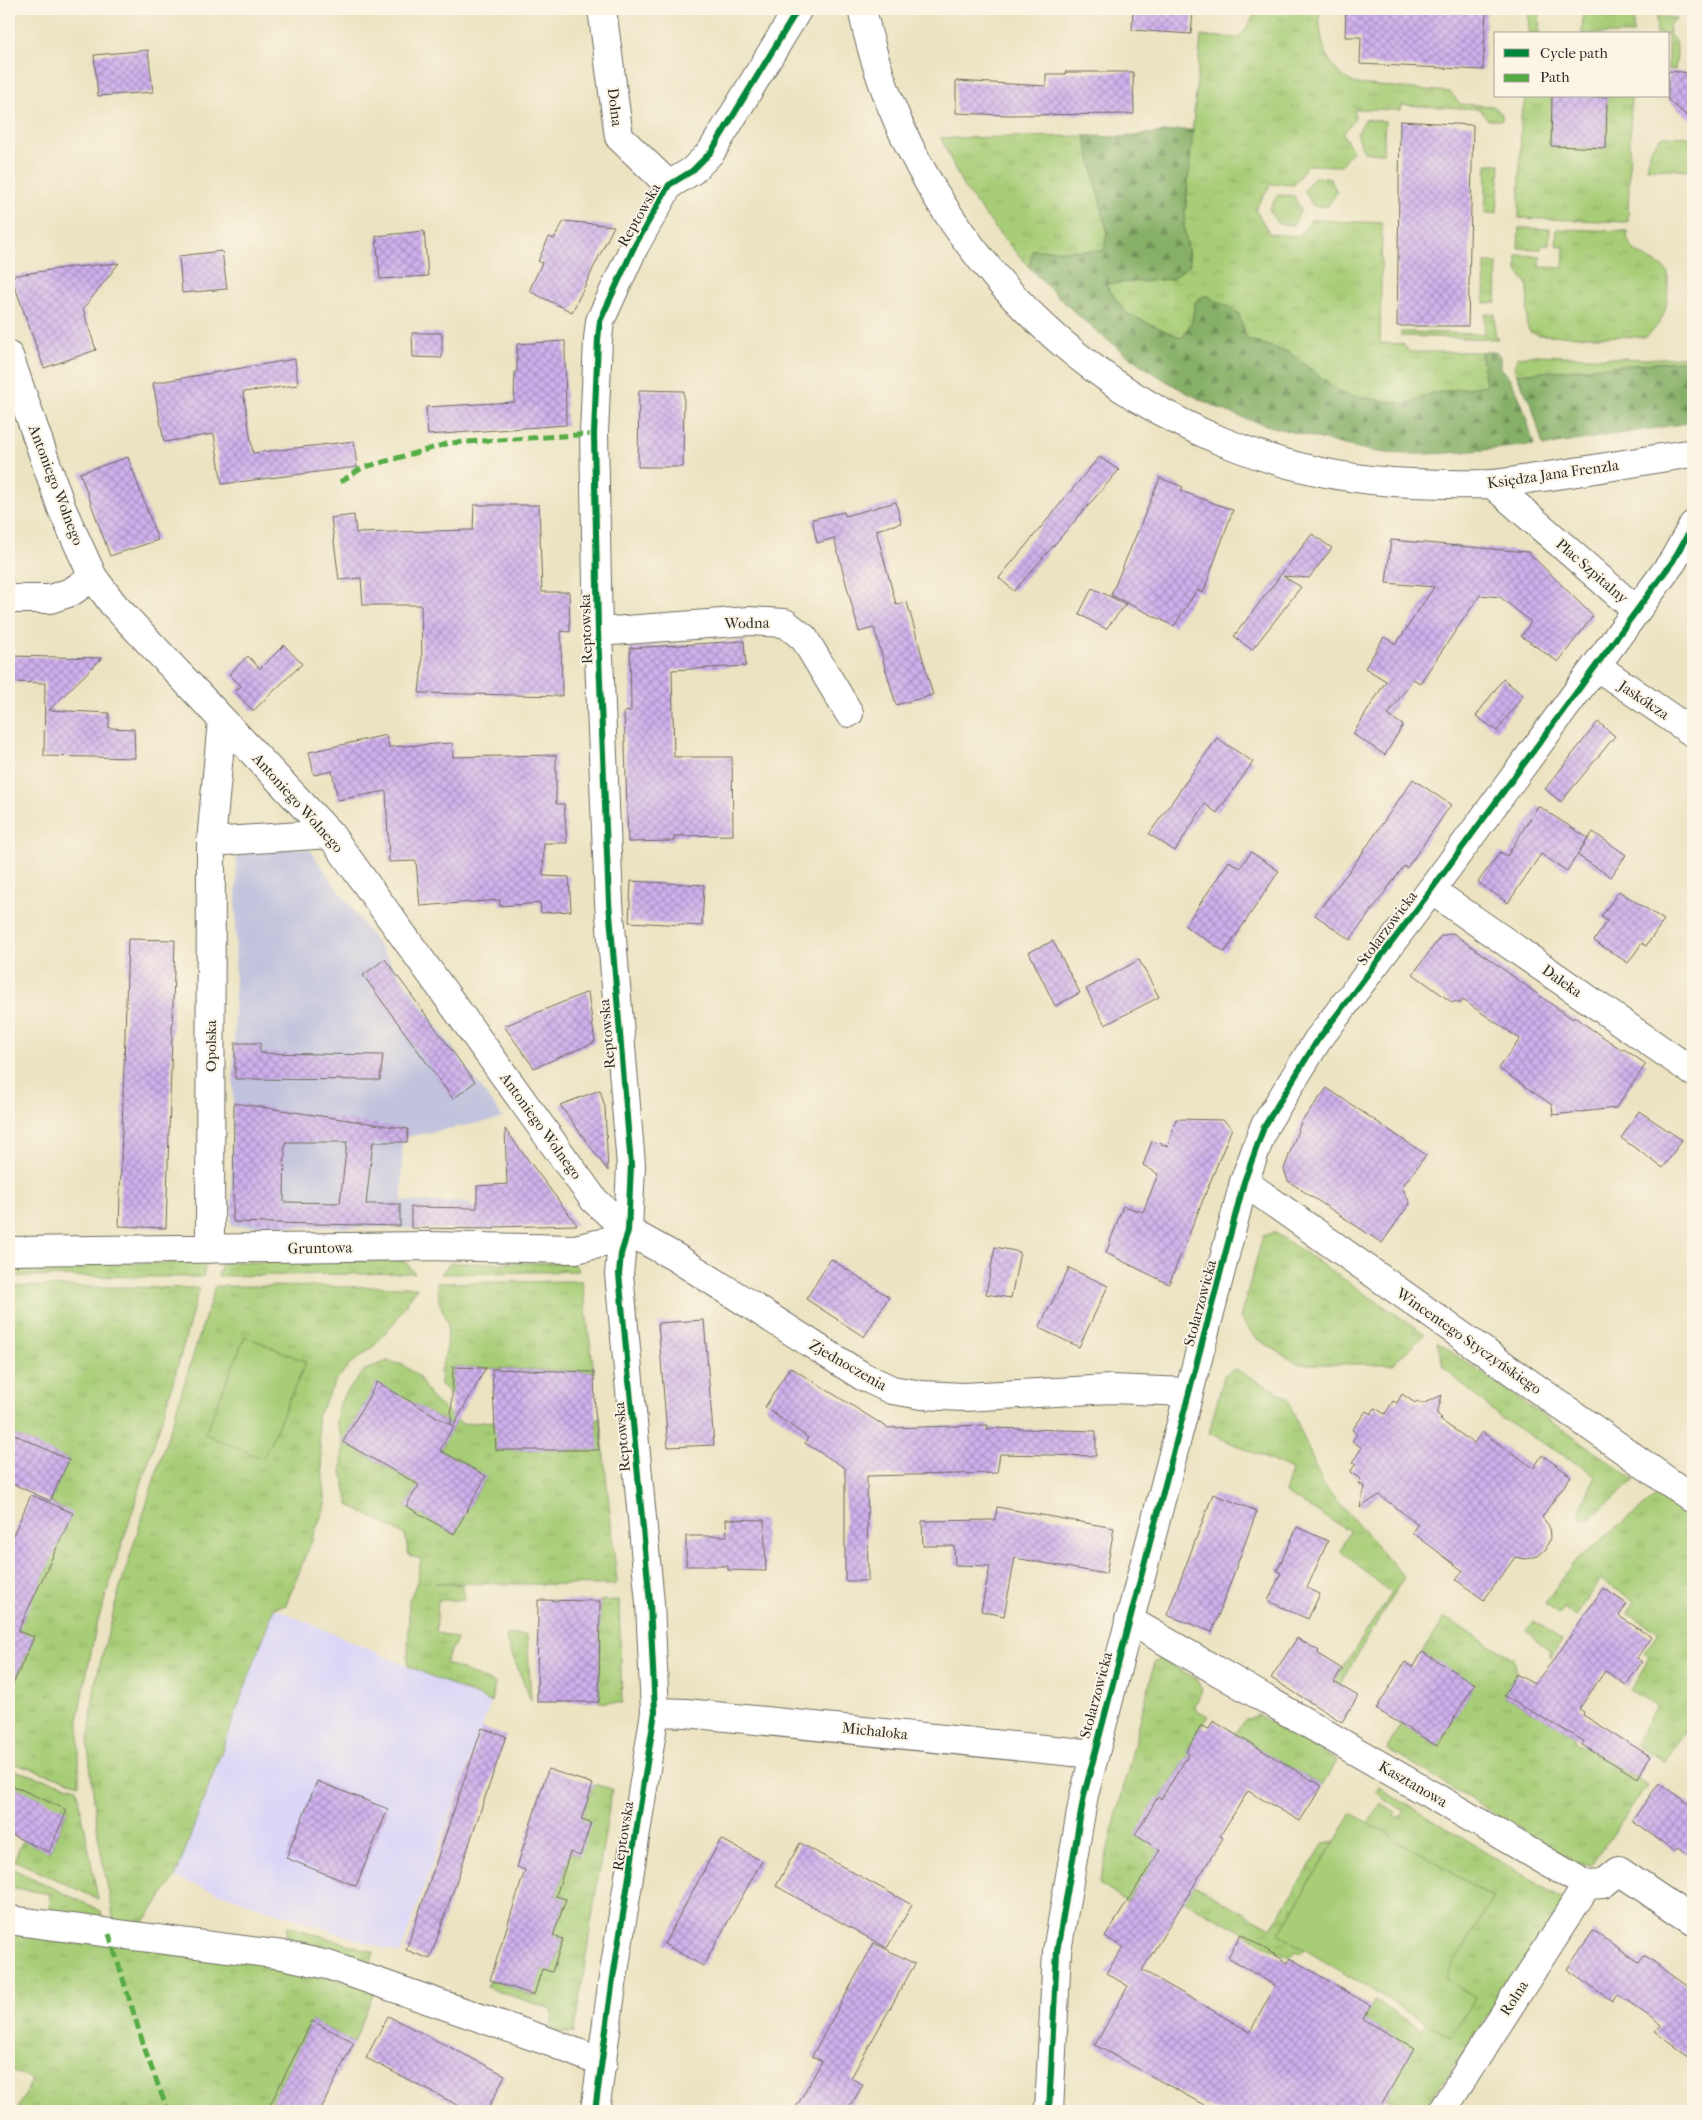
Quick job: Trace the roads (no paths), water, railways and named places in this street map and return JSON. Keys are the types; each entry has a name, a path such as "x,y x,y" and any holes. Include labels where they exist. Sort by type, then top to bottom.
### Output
{"street":[{"name":"Dolna","path":"602,9 619,137 669,186"},
{"name":"Reptowska","path":"595,2111 613,1978 656,1712 650,1603 619,1274 621,1254 628,1231 631,1165 608,902 598,632 594,434 598,339 600,321 634,247 669,186 692,171 711,152 798,9"},
{"name":"Księdza Jana Frenzla","path":"862,9 866,30 903,134 932,190 962,236 996,278 1032,316 1117,386 1200,432 1243,450 1292,464 1353,477 1410,483 1492,484 1693,453"},
{"name":"Antoniego Wolnego","path":"9,356 62,509 93,577 113,604 330,834 594,1200 628,1231"},
{"name":"Plac Szpitalny","path":"1492,484 1636,610 1673,561 1693,525"},
{"path":"9,598 50,599 71,592 93,577"},
{"name":"Stolarzowicka","path":"1049,2111 1057,1951 1079,1821 1093,1754 1188,1392 1207,1330 1244,1182 1264,1127 1317,1041 1432,890 1636,610"},
{"name":"Wodna","path":"598,632 749,620 785,623 804,638 849,713"},
{"name":"Jaskółcza","path":"1596,666 1693,733"},
{"name":"Opolska","path":"210,1249 211,842 222,720"},
{"path":"211,842 330,834"},
{"name":"Daleka","path":"1432,890 1693,1072"},
{"name":"Wincentego Styczyńskiego","path":"1244,1182 1693,1499"},
{"name":"Gruntowa","path":"9,1251 427,1246 575,1249 602,1242 628,1231"},
{"name":"Zjednoczenia","path":"628,1231 675,1257 862,1376 892,1390 922,1395 964,1398 1111,1389 1188,1392"},
{"name":"Kasztanowa","path":"1128,1620 1587,1885"},
{"name":"Michaloka","path":"656,1712 686,1713 1093,1754"},
{"path":"1587,1885 1603,1884 1620,1871 1693,1921"},
{"name":"Rolna","path":"1442,2111 1587,1885"},
{"path":"9,1920 283,1955 328,1965 550,2042 603,2063"}]}
